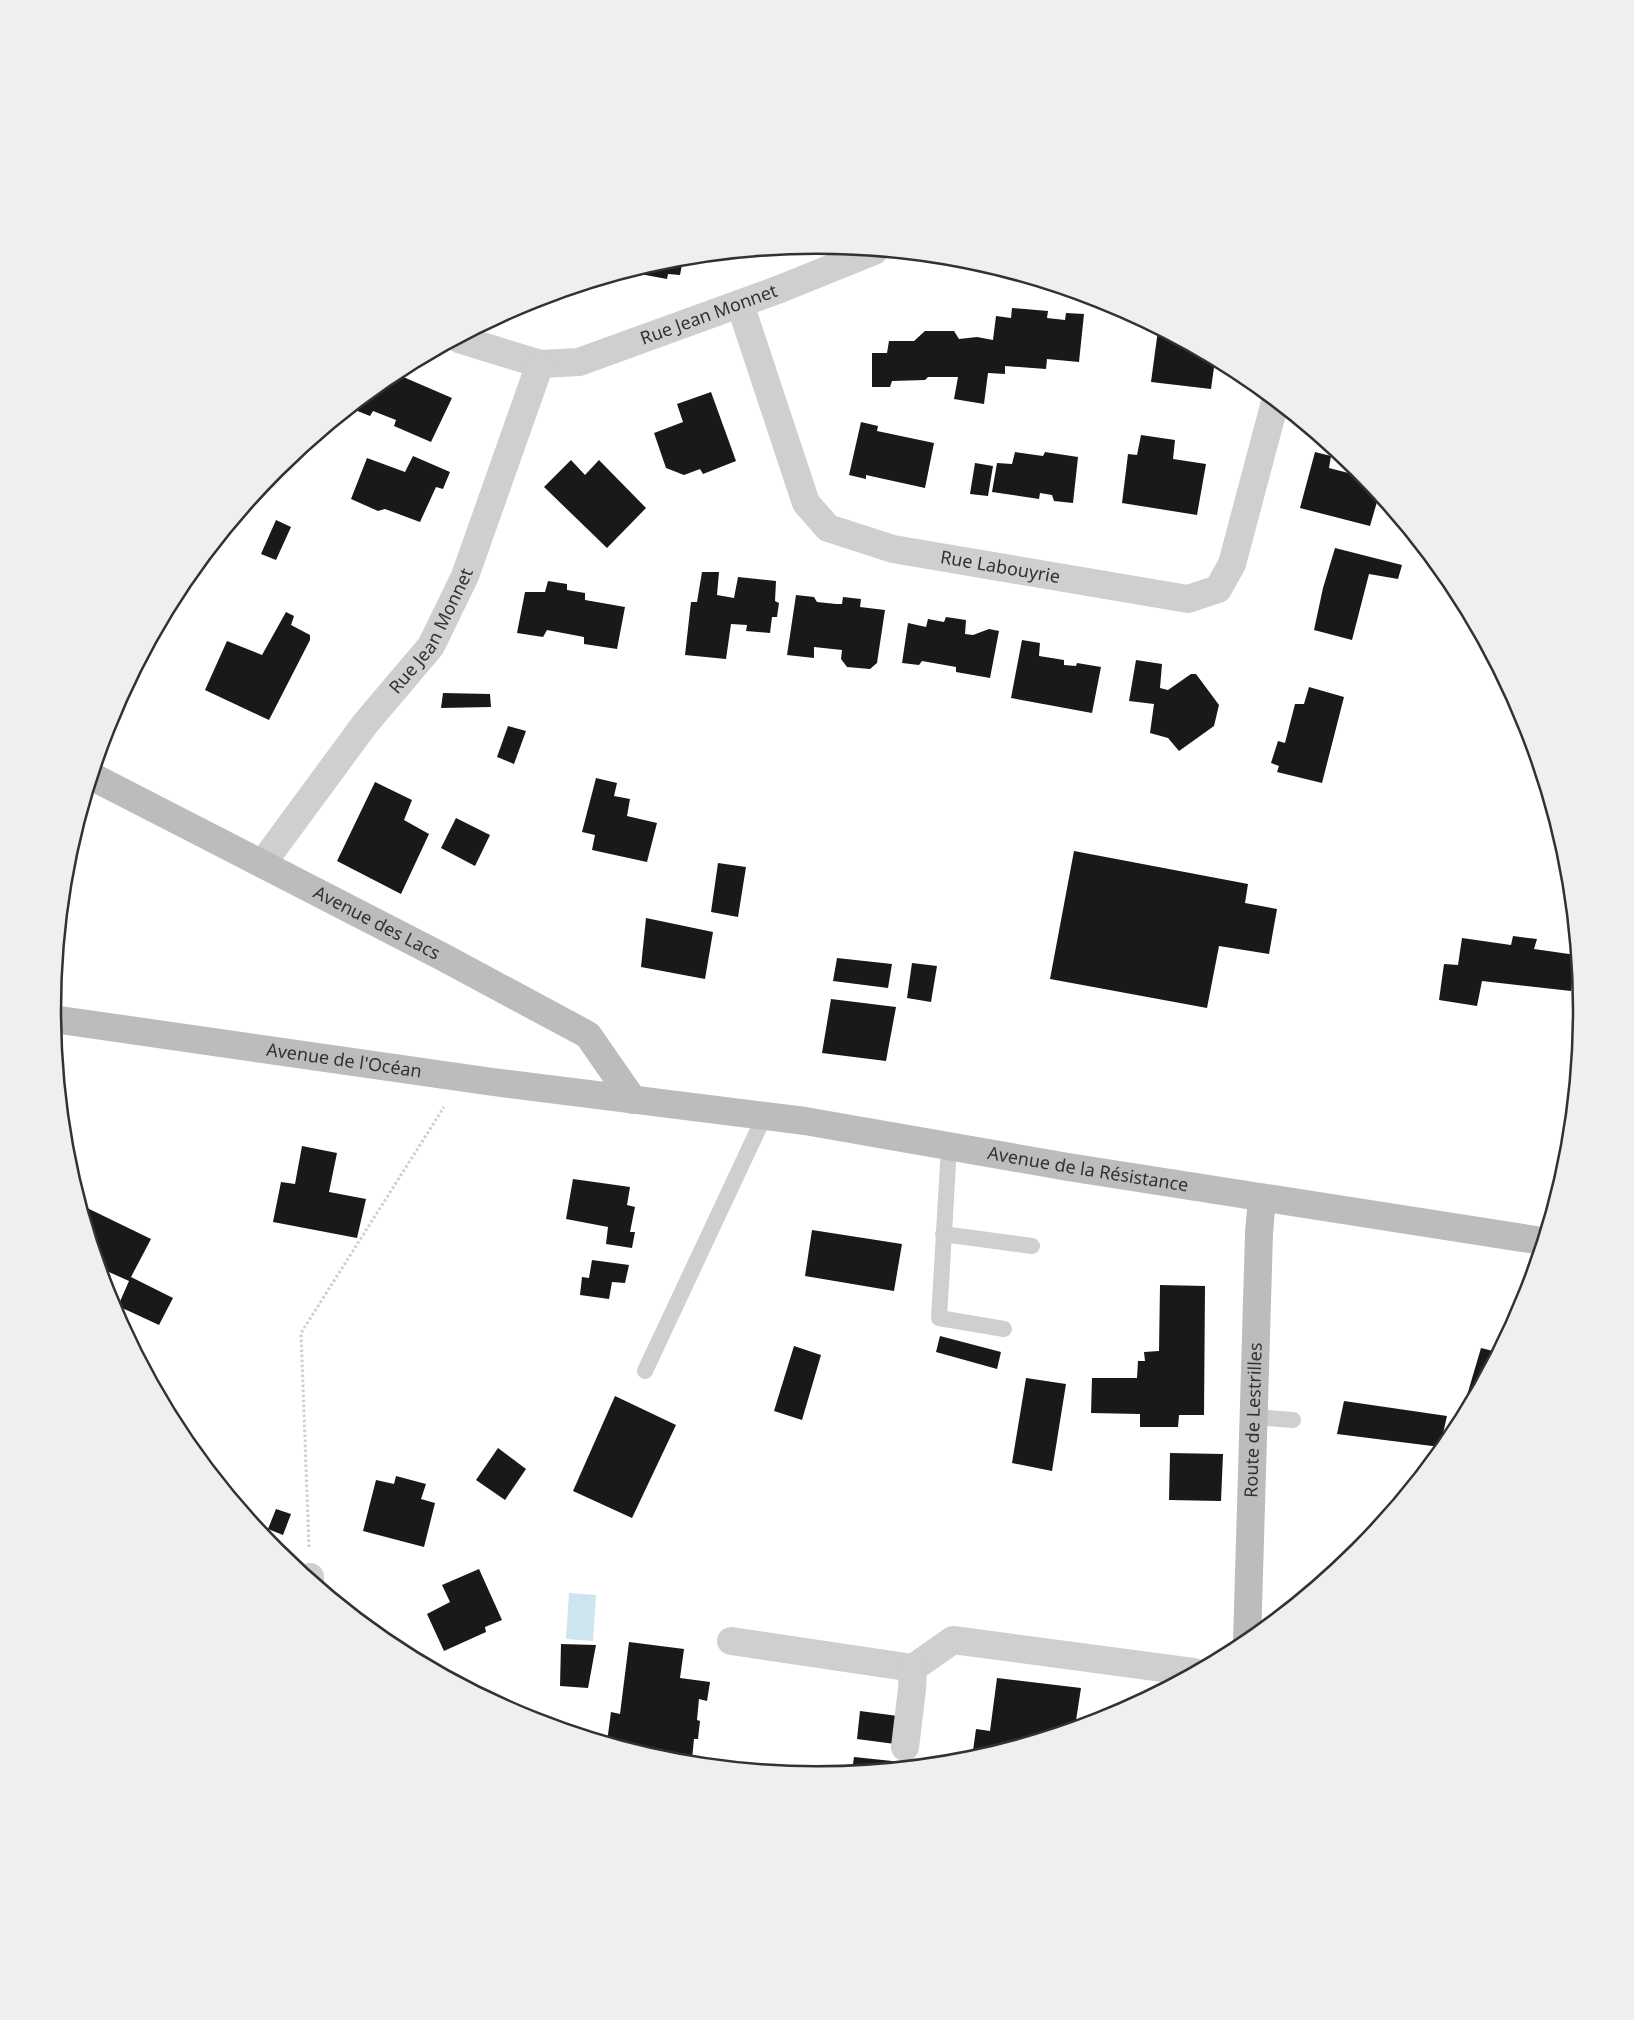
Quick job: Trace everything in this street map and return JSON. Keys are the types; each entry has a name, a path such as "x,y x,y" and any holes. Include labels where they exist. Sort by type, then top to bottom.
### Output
{"main road":[{"name":"Avenue des Lacs","path":"97,779 441,956 588,1036 633,1100"},
{"name":"Avenue de l'Océan","path":"61,1020 633,1100"},
{"name":"Avenue de la Résistance","path":"633,1100 765,1115 948,1147 1537,1241"},
{"name":"Route de Lestrilles","path":"1247,1631 1259,1233 1262,1198"}],"street":[{"name":"Rue Jean Monnet","path":"466,341 540,364 579,362 740,304 862,256"},
{"name":"Rue Labouyrie","path":"740,304 806,503 828,528 892,549 1188,599 1218,590 1232,564 1274,408"},
{"name":"Rue Jean Monnet","path":"262,864 365,724 431,646 465,576 540,364"},
{"path":"731,1641 913,1668 953,1640 1183,1671"},
{"path":"905,1746 913,1668"}],"lane":[{"path":"645,1371 765,1115"},
{"path":"948,1147 939,1318 1004,1329"},
{"path":"943,1234 1032,1246"},
{"path":"1254,1417 1293,1420"}],"path":[{"path":"310,1569 301,1333 464,1077"}],"water":[{"path":"569,1593 596,1595 593,1641 566,1639"}],"building":[{"path":"681,267 680,275 668,274 667,279 644,275"},
{"path":"1012,308 1048,311 1047,318 1065,320 1066,313 1084,314 1079,362 1047,359 1046,369 1005,366 1005,374 988,373 984,404 954,399 958,377 928,377 925,380 892,381 890,387 872,387 872,353 887,353 889,341 914,341 925,331 954,331 959,339 977,337 993,340 996,316 1011,318"},
{"path":"1157,335 1214,368 1211,389 1151,382"},
{"path":"404,377 452,398 431,442 394,426 396,420 373,411 370,416 356,411"},
{"path":"711,392 736,461 703,474 700,469 684,475 666,468 654,433 683,422 677,404"},
{"path":"861,422 878,426 877,431 934,443 925,488 866,475 866,479 849,475"},
{"path":"1141,435 1175,440 1173,459 1206,464 1197,515 1122,503 1128,454 1137,455"},
{"path":"1015,452 1043,456 1045,452 1078,457 1073,503 1054,501 1052,495 1040,493 1039,499 992,492 997,463 1012,464"},
{"path":"1315,452 1329,456 1329,468 1348,473 1377,503 1370,526 1300,508"},
{"path":"413,456 450,472 443,489 436,487 420,522 385,509 378,511 351,499 367,458 405,472"},
{"path":"571,460 585,475 599,460 646,508 607,548 544,487"},
{"path":"975,463 993,466 988,496 970,494"},
{"path":"276,520 291,527 276,560 261,554"},
{"path":"1335,548 1402,565 1398,579 1369,574 1352,640 1314,630 1323,588"},
{"path":"702,572 719,572 717,595 734,598 738,577 776,581 775,601 779,603 777,617 772,617 770,633 746,631 747,625 731,624 726,659 685,655 691,602 697,602"},
{"path":"548,581 567,584 567,590 585,593 585,600 625,607 617,649 584,644 584,637 547,630 543,637 517,633 525,592 545,592"},
{"path":"796,595 814,597 817,602 836,604 842,604 843,597 861,599 860,607 885,610 877,663 870,669 847,667 841,659 842,650 814,647 814,658 787,655"},
{"path":"286,612 294,616 291,625 310,635 310,640 269,720 205,690 227,641 262,655"},
{"path":"946,617 966,620 965,634 973,635 989,629 999,631 990,678 956,672 956,667 922,661 919,665 902,663 908,623 926,627 928,619 944,622"},
{"path":"1022,640 1040,643 1039,656 1064,660 1064,665 1076,666 1077,663 1101,667 1092,713 1011,698"},
{"path":"1136,660 1162,664 1160,688 1168,690 1191,674 1196,674 1219,705 1214,726 1179,751 1168,738 1150,733 1154,704 1129,701"},
{"path":"1309,687 1344,697 1322,783 1277,772 1279,766 1271,763 1278,741 1285,743 1295,704 1304,704"},
{"path":"443,693 490,694 491,707 441,708"},
{"path":"508,726 526,731 514,764 497,757"},
{"path":"596,778 617,783 614,796 630,799 627,816 657,823 647,862 592,850 595,835 582,832"},
{"path":"375,782 412,800 404,820 429,834 401,894 337,861"},
{"path":"456,818 490,835 475,866 441,848"},
{"path":"1074,851 1248,884 1245,903 1277,909 1269,954 1219,946 1207,1008 1050,979"},
{"path":"718,863 746,867 738,917 711,912"},
{"path":"646,918 713,932 705,979 641,967"},
{"path":"1513,936 1537,939 1534,949 1570,954 1571,991 1482,981 1477,1006 1439,1000 1444,964 1458,965 1462,938 1511,945"},
{"path":"837,958 892,964 888,988 833,981"},
{"path":"912,963 937,966 931,1002 907,998"},
{"path":"831,999 896,1007 886,1061 822,1053"},
{"path":"302,1146 337,1153 329,1192 366,1199 357,1238 273,1222 281,1182 295,1184"},
{"path":"573,1179 630,1187 627,1205 635,1207 630,1232 635,1232 632,1248 606,1244 608,1227 566,1219"},
{"path":"88,1208 151,1239 131,1277 173,1298 159,1325 123,1308 120,1301 129,1281 108,1272"},
{"path":"812,1230 902,1244 894,1291 805,1276"},
{"path":"592,1260 629,1265 625,1283 612,1282 609,1299 580,1295 582,1277 589,1278"},
{"path":"1160,1285 1205,1286 1204,1415 1179,1415 1178,1427 1140,1427 1140,1414 1091,1413 1092,1378 1137,1378 1138,1361 1145,1361 1144,1352 1159,1351"},
{"path":"940,1336 1001,1352 997,1369 936,1352"},
{"path":"794,1346 821,1355 802,1420 774,1411"},
{"path":"1481,1348 1491,1351 1471,1388 1467,1394"},
{"path":"1026,1378 1066,1384 1052,1471 1012,1463"},
{"path":"615,1396 676,1425 632,1518 573,1491"},
{"path":"1344,1401 1447,1416 1443,1432 1434,1446 1337,1434"},
{"path":"498,1448 526,1469 505,1500 476,1480"},
{"path":"1170,1453 1223,1454 1221,1501 1169,1500"},
{"path":"396,1476 426,1484 421,1499 435,1503 424,1547 363,1531 376,1480 394,1484"},
{"path":"276,1509 291,1514 283,1535 268,1528"},
{"path":"479,1569 502,1620 485,1627 486,1632 444,1651 427,1614 450,1602 442,1585"},
{"path":"629,1642 684,1649 680,1678 710,1682 707,1701 699,1699 697,1720 700,1721 698,1739 694,1739 692,1755 608,1736 611,1712 620,1714"},
{"path":"561,1644 596,1645 588,1688 560,1686"},
{"path":"997,1678 1081,1688 1076,1720 1013,1740 973,1749 976,1729 990,1731"},
{"path":"860,1711 898,1716 895,1744 857,1739"},
{"path":"854,1757 892,1761 866,1764 853,1765"}]}
